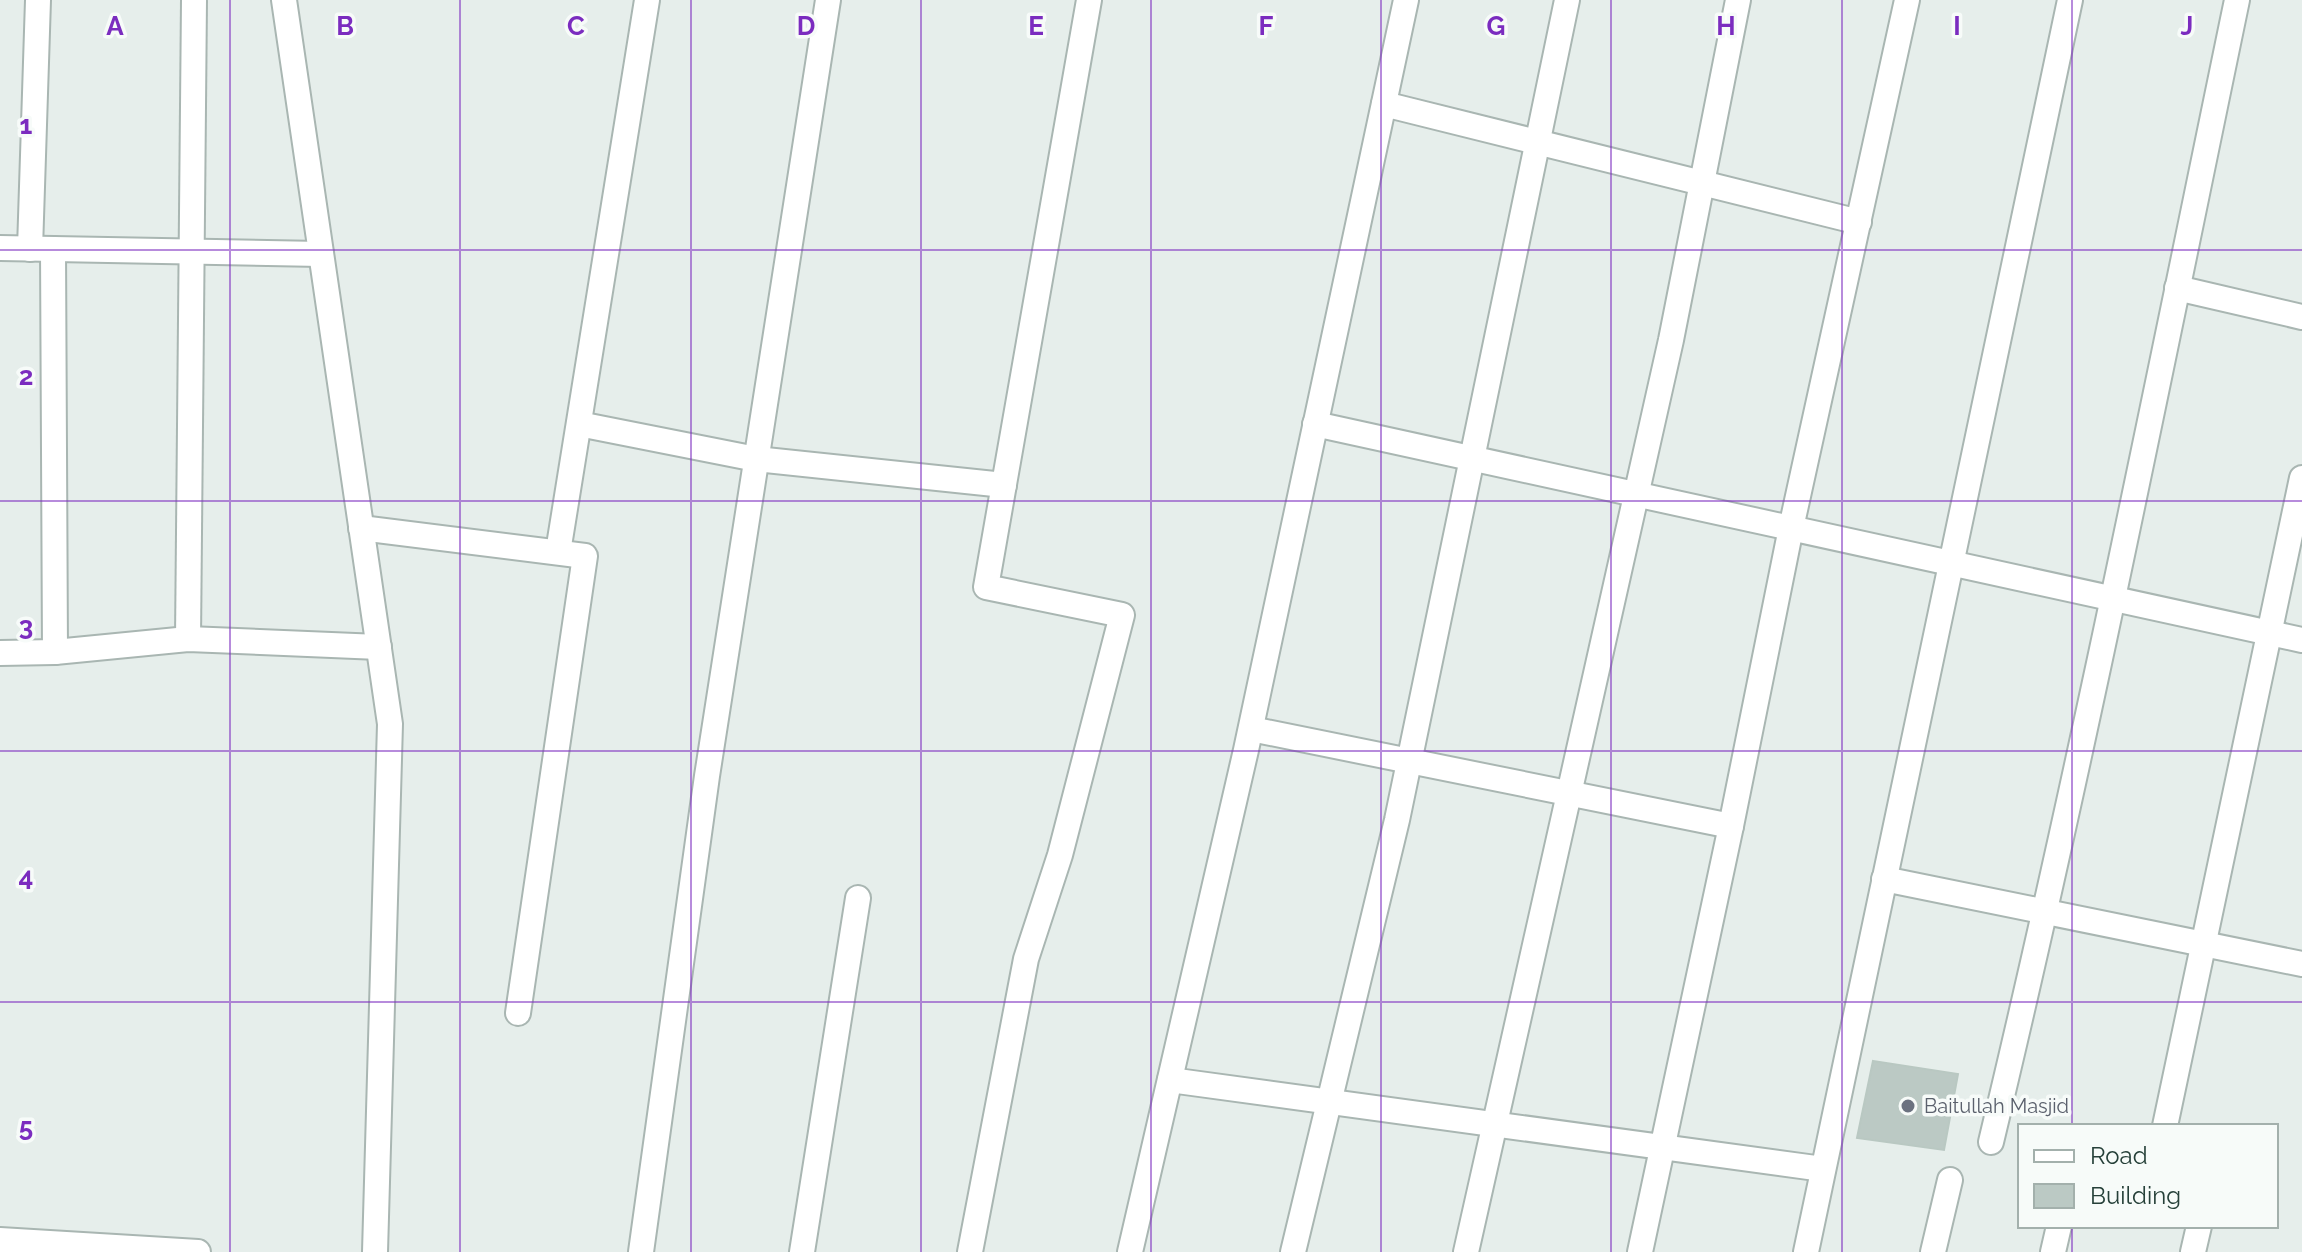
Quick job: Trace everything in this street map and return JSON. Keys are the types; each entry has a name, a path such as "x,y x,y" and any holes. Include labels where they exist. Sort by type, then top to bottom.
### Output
{"street":[{"path":"38,0 41,249 55,652"},
{"path":"188,639 194,0"},
{"path":"284,0 390,724 375,1252"},
{"path":"558,552 647,0"},
{"path":"641,1252 707,776 828,0"},
{"path":"970,1252 1026,959 1060,855 1122,615 986,587 1089,0"},
{"path":"1130,1252 1251,729 1406,0"},
{"path":"1293,1252 1410,759 1567,0"},
{"path":"1466,1252 1671,340 1738,0"},
{"path":"1640,1252 1791,528 1907,0"},
{"path":"1806,1252 2070,0"},
{"path":"1991,1142 2113,598 2237,0"},
{"path":"1384,104 1859,222"},
{"path":"0,248 321,254"},
{"path":"2177,288 2302,317"},
{"path":"579,424 756,459 1004,485"},
{"path":"1315,424 2302,640"},
{"path":"2165,1124 2302,478"},
{"path":"361,528 585,556 518,1013"},
{"path":"0,653 55,652 188,639 379,647"},
{"path":"1251,729 1731,826"},
{"path":"1884,879 2302,964"},
{"path":"802,1252 858,898"},
{"path":"1170,1080 1823,1169"},
{"path":"1933,1252 1950,1180"},
{"path":"2053,1252 2059,1228"},
{"path":"2193,1252 2199,1228"},
{"path":"0,1240 198,1252"}],"building":[{"name":"Baitullah Masjid","path":"1873,1061 1958,1074 1944,1150 1857,1138"}],"place":[{"name":"Baitullah Masjid","path":"1908,1106"}]}
